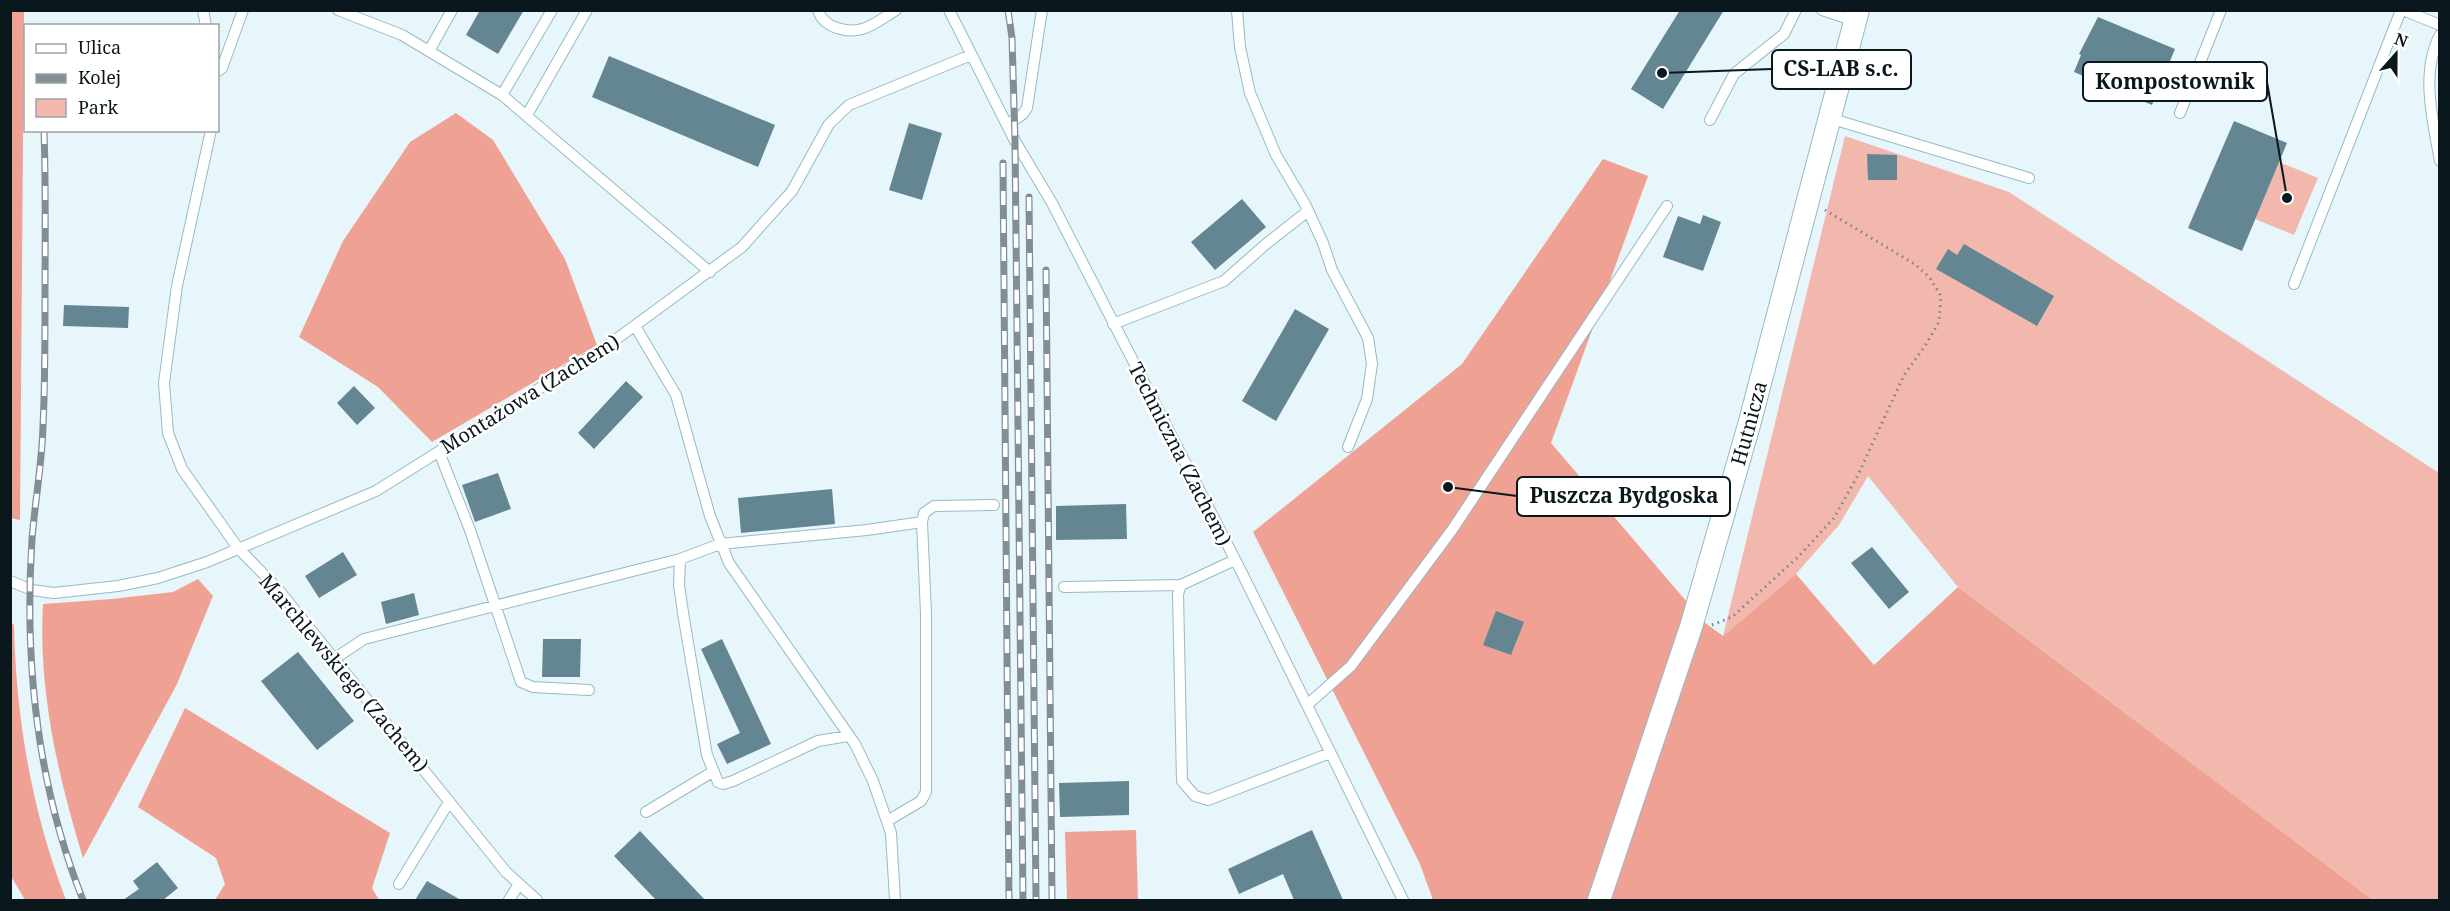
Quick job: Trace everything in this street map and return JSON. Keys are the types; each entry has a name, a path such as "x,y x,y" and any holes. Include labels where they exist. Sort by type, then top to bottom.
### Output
{"street":[{"name":"Hutnicza","path":"1599,900 1692,621 1749,425 1856,16"}],"lane":[{"path":"219,70 222,68 243,10"},
{"path":"338,10 402,35 502,95 710,272"},
{"path":"429,51 452,10"},
{"path":"502,95 552,10"},
{"path":"527,115 587,10"},
{"path":"818,10 820,16 831,26 852,30 863,29 896,10"},
{"name":"Techniczna (Zachem)","path":"949,10 1007,125 1052,203 1235,560 1403,900"},
{"path":"1007,125 1023,114 1027,108 1042,10"},
{"path":"1237,10 1240,47 1250,93 1276,155 1308,211 1323,243 1332,270 1368,338 1372,364 1367,399 1348,447"},
{"path":"1710,120 1734,74 1784,34 1796,10"},
{"path":"1822,10 1856,16"},
{"path":"2180,113 2221,10"},
{"path":"2294,284 2402,10 2439,25"},
{"path":"2439,35 2434,46 2428,94 2439,161"},
{"name":"Montażowa (Zachem)","path":"10,581 32,590 72,593 158,578 207,562 376,491 607,346 742,247 792,191 829,124 849,105 971,55"},
{"path":"1829,118 2029,178"},
{"name":"Marchlewskiego (Zachem)","path":"211,132 177,286 164,383 168,433 182,469 238,548 277,588 506,872 537,900"},
{"path":"1307,705 1351,666 1452,530 1667,206"},
{"path":"1113,324 1224,281 1308,211"},
{"path":"635,326 676,395 720,544 729,563 855,744 873,781 891,833 895,900"},
{"path":"439,452 470,530 521,682 533,687 589,690"},
{"path":"887,821 921,801 926,792 926,614 922,522 924,513 934,506 994,505"},
{"path":"334,659 364,639 680,559 720,544 867,530 922,522"},
{"path":"680,559 679,585 707,755 718,782 723,784 818,741 848,735"},
{"path":"1064,587 1181,585 1235,560"},
{"path":"1181,585 1178,594 1182,782 1196,796 1208,800 1330,753"},
{"path":"646,812 714,771"},
{"path":"399,884 449,802"},
{"path":"509,900 519,884"}],"path":[{"path":"1692,621 1712,625 1732,617 1798,556 1834,518 1858,475 1904,375 1939,322 1941,296 1930,278 1916,265 1807,199"}],"green space":[{"path":"1845,136 2009,192 2439,473 2439,900 2373,900 1958,587 1868,476 1839,525 1796,574 1723,636"},
{"path":"2279,162 2318,178 2294,235 2255,219"}],"shaded area":[{"path":"24,10 20,520 10,518 10,11"},
{"path":"456,113 493,140 565,259 597,345 432,442 378,387 299,337 343,241 410,142"},
{"path":"1603,159 1648,176 1551,443 1704,622 1723,636 1796,574 1874,665 1958,587 2373,900 1433,900 1420,864 1253,532 1462,364"},
{"path":"198,579 213,596 177,684 83,858 58,764 47,701 42,636 43,604 173,592"},
{"path":"11,623 14,625 18,695 28,765 44,833 66,900 25,900 11,876"},
{"path":"185,708 390,833 372,888 379,900 215,900 225,884 216,858 138,807"},
{"path":"1136,830 1138,900 1067,900 1065,832"}],"building":[{"path":"480,10 524,10 498,54 466,35"},
{"path":"1680,10 1724,10 1663,109 1631,89"},
{"path":"2098,17 2175,49 2152,105 2074,72 2081,55 2079,54"},
{"path":"609,56 775,125 758,167 592,97"},
{"path":"2234,121 2287,143 2242,251 2188,228"},
{"path":"909,123 942,133 922,200 889,190"},
{"path":"1867,154 1897,155 1897,180 1868,180"},
{"path":"1242,199 1266,227 1215,270 1191,242"},
{"path":"1703,215 1721,222 1703,271 1663,257 1678,216 1700,224"},
{"path":"1964,244 2054,296 2037,326 1936,269 1948,249 1957,255"},
{"path":"64,305 129,307 128,328 63,326"},
{"path":"1295,309 1329,329 1276,421 1242,401"},
{"path":"626,381 643,397 594,449 578,433"},
{"path":"354,386 375,408 357,425 337,403"},
{"path":"498,473 511,509 475,522 462,485"},
{"path":"832,489 835,524 741,533 738,498"},
{"path":"1126,504 1127,539 1056,540 1056,506"},
{"path":"1872,547 1909,592 1889,609 1851,563"},
{"path":"343,552 357,575 319,598 305,576"},
{"path":"414,593 419,615 386,624 381,602"},
{"path":"1496,611 1524,622 1511,655 1483,645"},
{"path":"543,639 581,639 580,677 542,677"},
{"path":"722,639 771,744 727,764 717,744 740,733 701,649"},
{"path":"298,652 354,721 317,750 261,681"},
{"path":"1129,781 1129,815 1060,817 1059,783"},
{"path":"1312,830 1343,900 1294,900 1283,874 1239,894 1228,869"},
{"path":"640,831 705,900 656,900 614,856"},
{"path":"157,862 178,888 163,900 123,900 139,889 133,881"},
{"path":"427,881 461,900 415,900"}],"railway":[{"path":"1008,10 1012,38 1015,141 1023,900"},
{"path":"44,132 44,395 30,585 32,677 37,723 54,813 83,900"},
{"path":"1003,163 1009,900"},
{"path":"1029,197 1036,900"},
{"path":"1046,270 1052,900"}],"place":[{"name":"CS-LAB s.c.","path":"1662,73"},
{"name":"Kompostownik","path":"2287,198"},
{"name":"Puszcza Bydgoska","path":"1448,487"}]}
